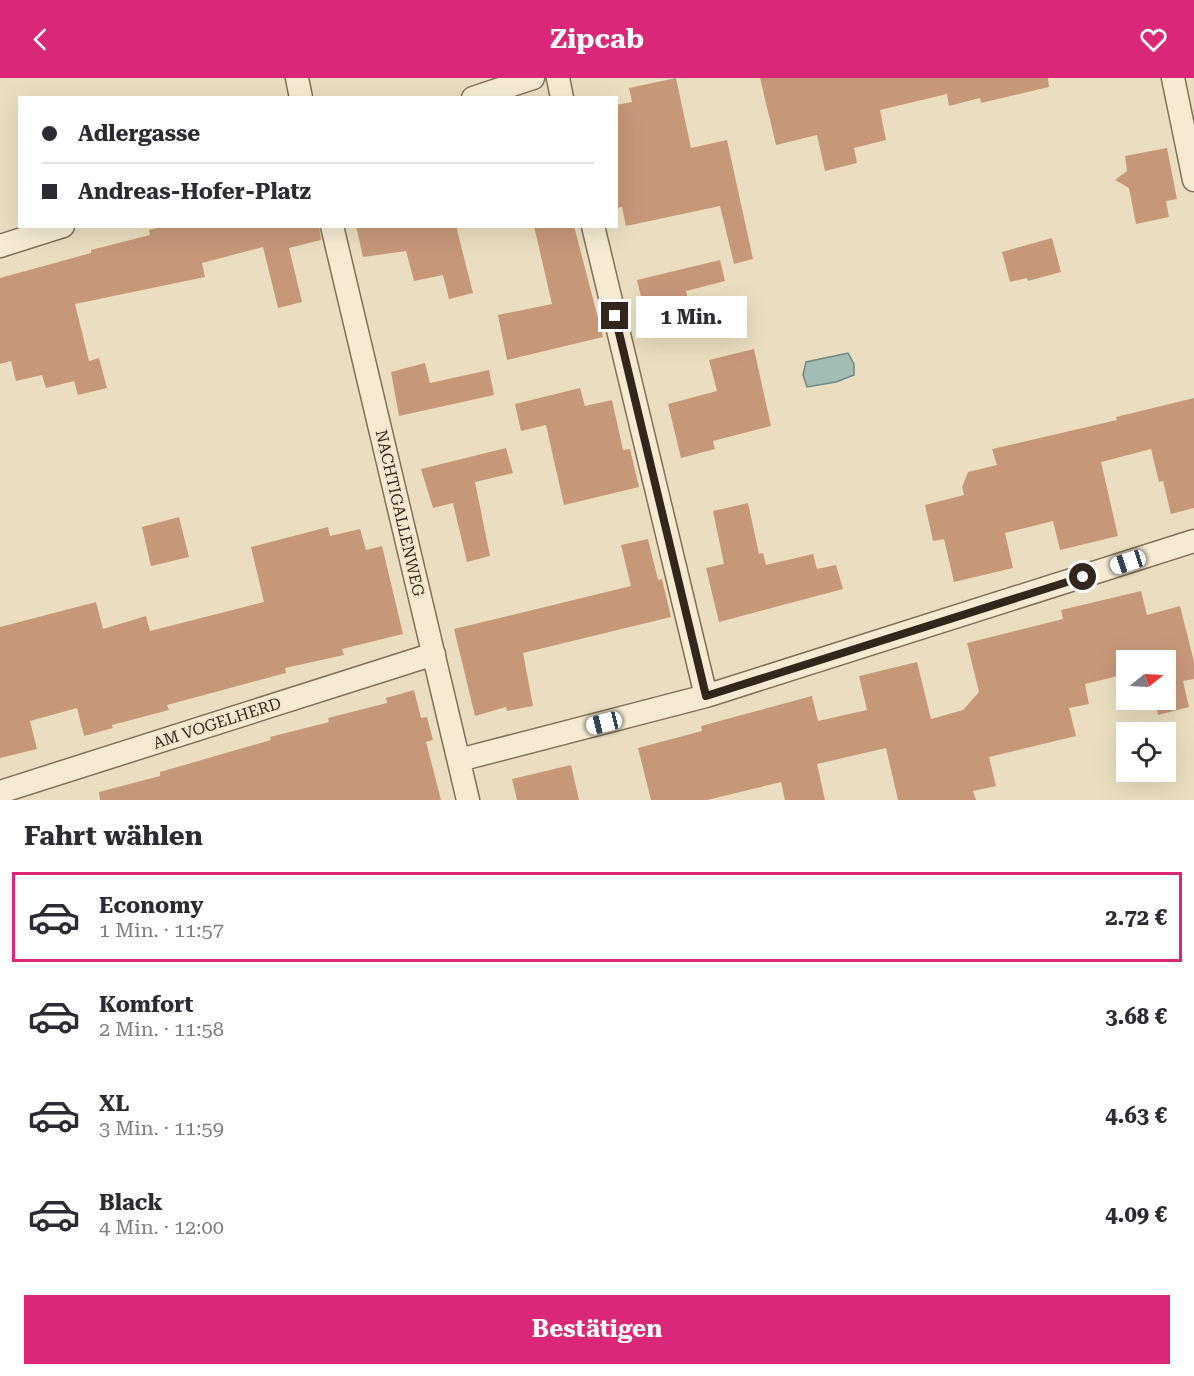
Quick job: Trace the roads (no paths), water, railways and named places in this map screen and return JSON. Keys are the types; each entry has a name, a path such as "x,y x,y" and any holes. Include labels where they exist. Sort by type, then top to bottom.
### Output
{"street":[{"path":"297,78 302,96"},
{"path":"479,96 533,78"},
{"path":"558,78 562,96"},
{"path":"1173,78 1194,180"},
{"path":"0,246 57,228"},
{"name":"NACHTIGALLENWEG","path":"332,228 468,800"},
{"path":"593,228 706,696"},
{"path":"459,760 706,696 1194,541"},
{"name":"AM VOGELHERD","path":"0,792 434,654"}],"water":[{"path":"848,353 854,364 854,375 836,382 807,387 803,375 806,362"}]}
